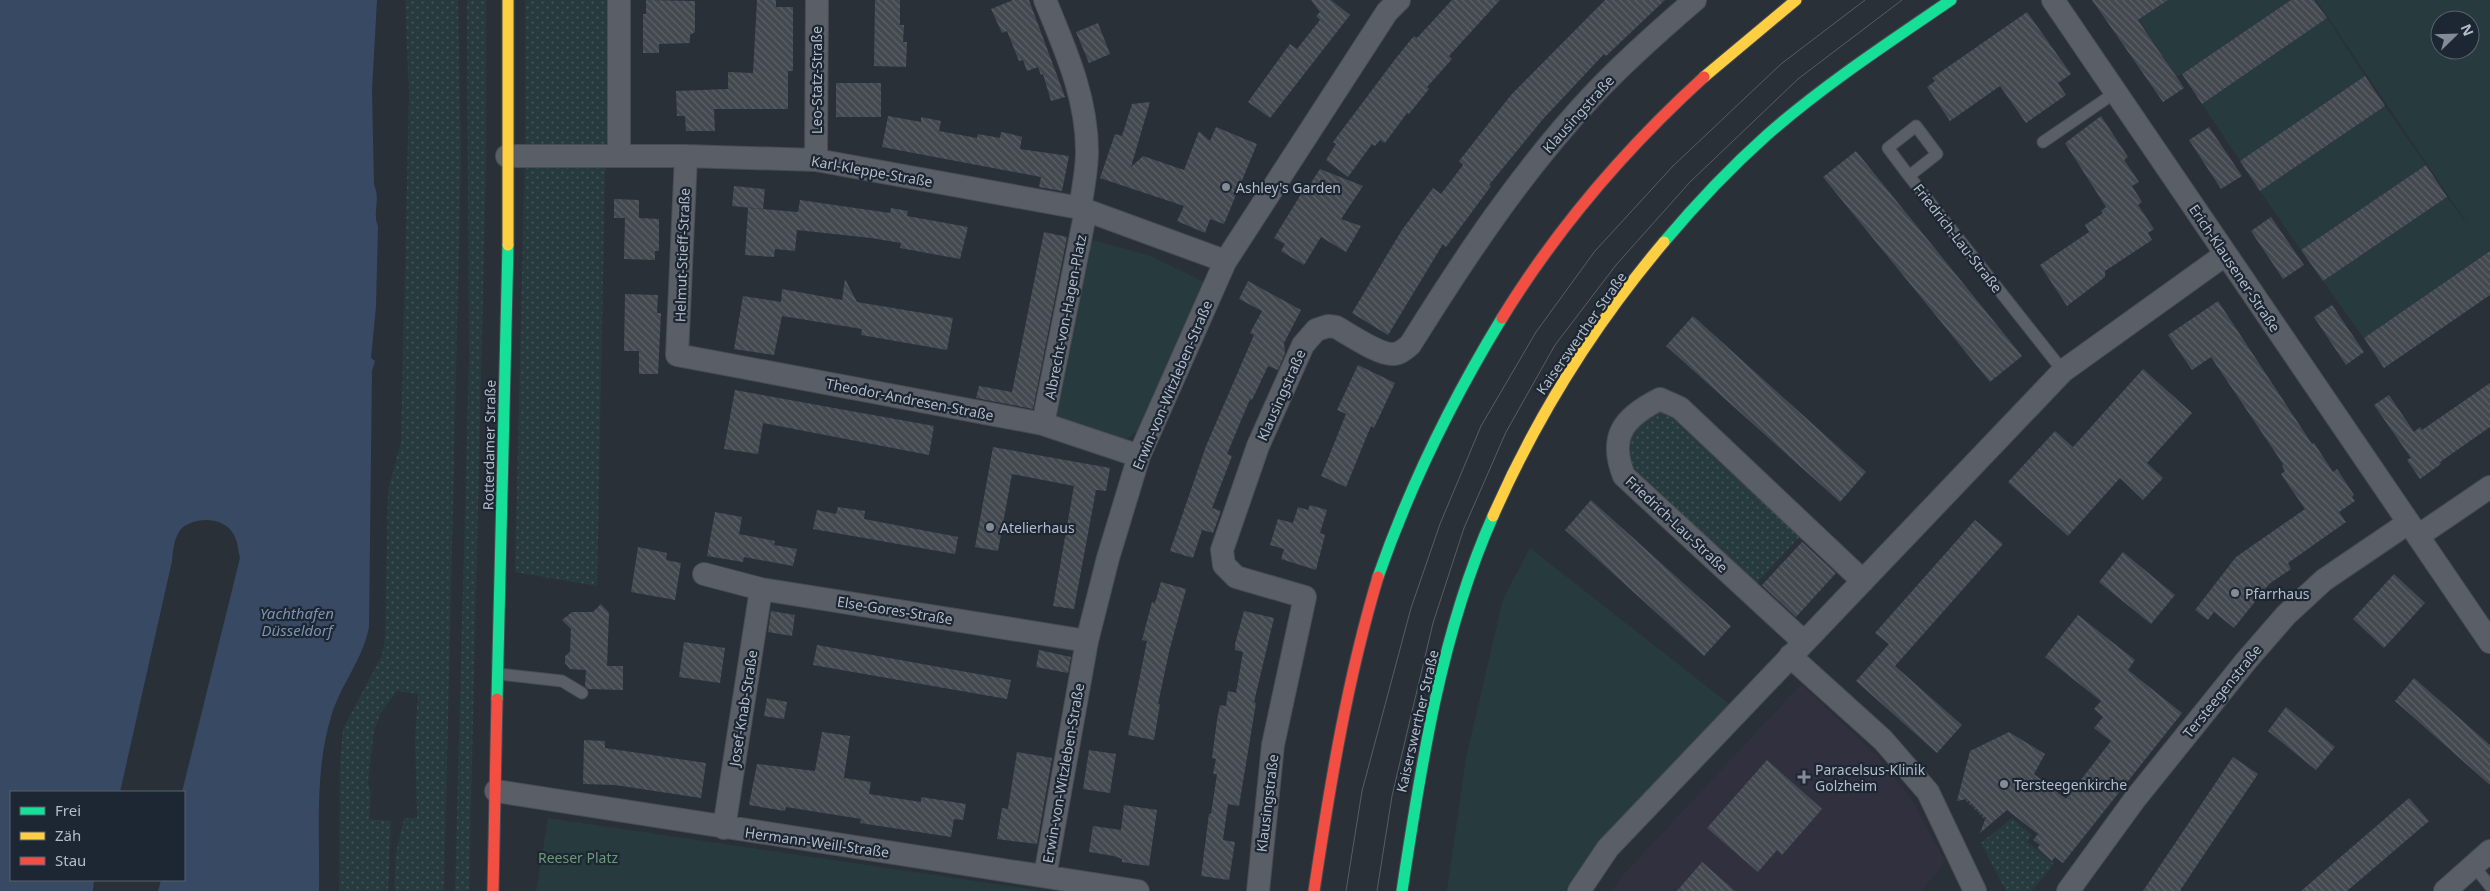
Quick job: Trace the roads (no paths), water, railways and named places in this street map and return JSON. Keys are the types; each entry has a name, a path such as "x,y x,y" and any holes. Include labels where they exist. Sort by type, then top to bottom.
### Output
{"street":[{"name":"Rotterdamer Straße","path":"493,891 508,250 508,0"},
{"path":"619,0 619,156"},
{"name":"Leo-Statz-Straße","path":"816,160 817,0"},
{"name":"Albrecht-von-Hagen-Platz","path":"1043,424 1083,209 1087,152 1082,103 1076,76 1046,0"},
{"name":"Klausingstraße","path":"1258,891 1274,745 1305,597 1236,577 1224,565 1222,550 1258,446 1303,345 1316,330 1328,326 1336,327 1384,353 1403,352 1410,345 1462,262 1524,176 1592,95 1695,0"},
{"path":"1314,891 1329,786 1364,624 1381,569 1414,481 1453,397 1505,312 1569,219 1620,159 1675,104 1753,34 1796,0"},
{"name":"Kaiserswerther Straße","path":"1402,891 1414,807 1433,707 1466,589 1491,518 1530,437 1569,371 1610,312 1664,242 1724,178 1766,137 1833,80 1951,0"},
{"name":"Erich-Klausener-Straße","path":"2053,0 2490,642"},
{"name":"Erwin-von-Witzleben-Straße","path":"1045,876 1087,641 1108,558 1139,456 1225,261 1388,4"},
{"name":"Karl-Kleppe-Straße","path":"507,156 686,156 816,160 1083,209 1225,261"},
{"name":"Helmut-Stieff-Straße","path":"678,354 686,156"},
{"path":"1579,891 1608,848 2062,371 2226,254"},
{"name":"Theodor-Andresen-Straße","path":"678,354 1043,424 1139,456"},
{"name":"Friedrich-Lau-Straße","path":"1797,649 1624,476 1617,458 1618,436 1638,410 1660,399 1680,408 1863,581"},
{"path":"2413,529 2490,487"},
{"name":"Tersteegenstraße","path":"2068,891 2135,799 2246,660 2286,615 2324,580 2413,529"},
{"name":"Else-Gores-Straße","path":"704,574 761,589 1087,641"},
{"name":"Josef-Knab-Straße","path":"724,828 761,589"},
{"path":"1797,649 1884,740 1928,792 1974,891"},
{"name":"Hermann-Weill-Straße","path":"496,791 1138,891"},
{"path":"2445,891 2482,858"}],"lane":[{"path":"2044,142 2116,92"},
{"name":"Friedrich-Lau-Straße","path":"1909,176 2062,371"},
{"path":"499,674 562,681 573,685 582,693"},
{"path":"2482,858 2490,886"}],"water":[{"name":"Yachthafen Düsseldorf","path":"0,0 377,0 372,90 374,185 377,195 376,221 378,226 376,306 371,358 375,361 372,371 369,627 357,662 335,705 326,738 320,781 319,891 158,891 161,881 185,881 185,791 182,791 240,558 234,535 230,529 218,522 203,520 188,524 182,528 179,531 173,548 172,561 120,791 10,791 10,881 94,881 93,891 0,891"}],"tram line":[{"path":"1346,891 1362,791 1411,608 1440,524 1481,426 1536,332 1595,251 1673,166 1781,64 1865,0"},
{"path":"1377,891 1392,796 1433,623 1464,528 1506,432 1555,345 1616,265 1690,182 1798,79 1902,0"}],"place":[{"name":"Ashley's Garden","path":"1226,187"},
{"name":"Atelierhaus","path":"990,527"},
{"name":"Pfarrhaus","path":"2235,593"},
{"name":"Paracelsus-Klinik Golzheim","path":"1804,777"},
{"name":"Tersteegenkirche","path":"2004,784"}],"park label":[{"name":"Reeser Platz","path":"578,857"}]}
